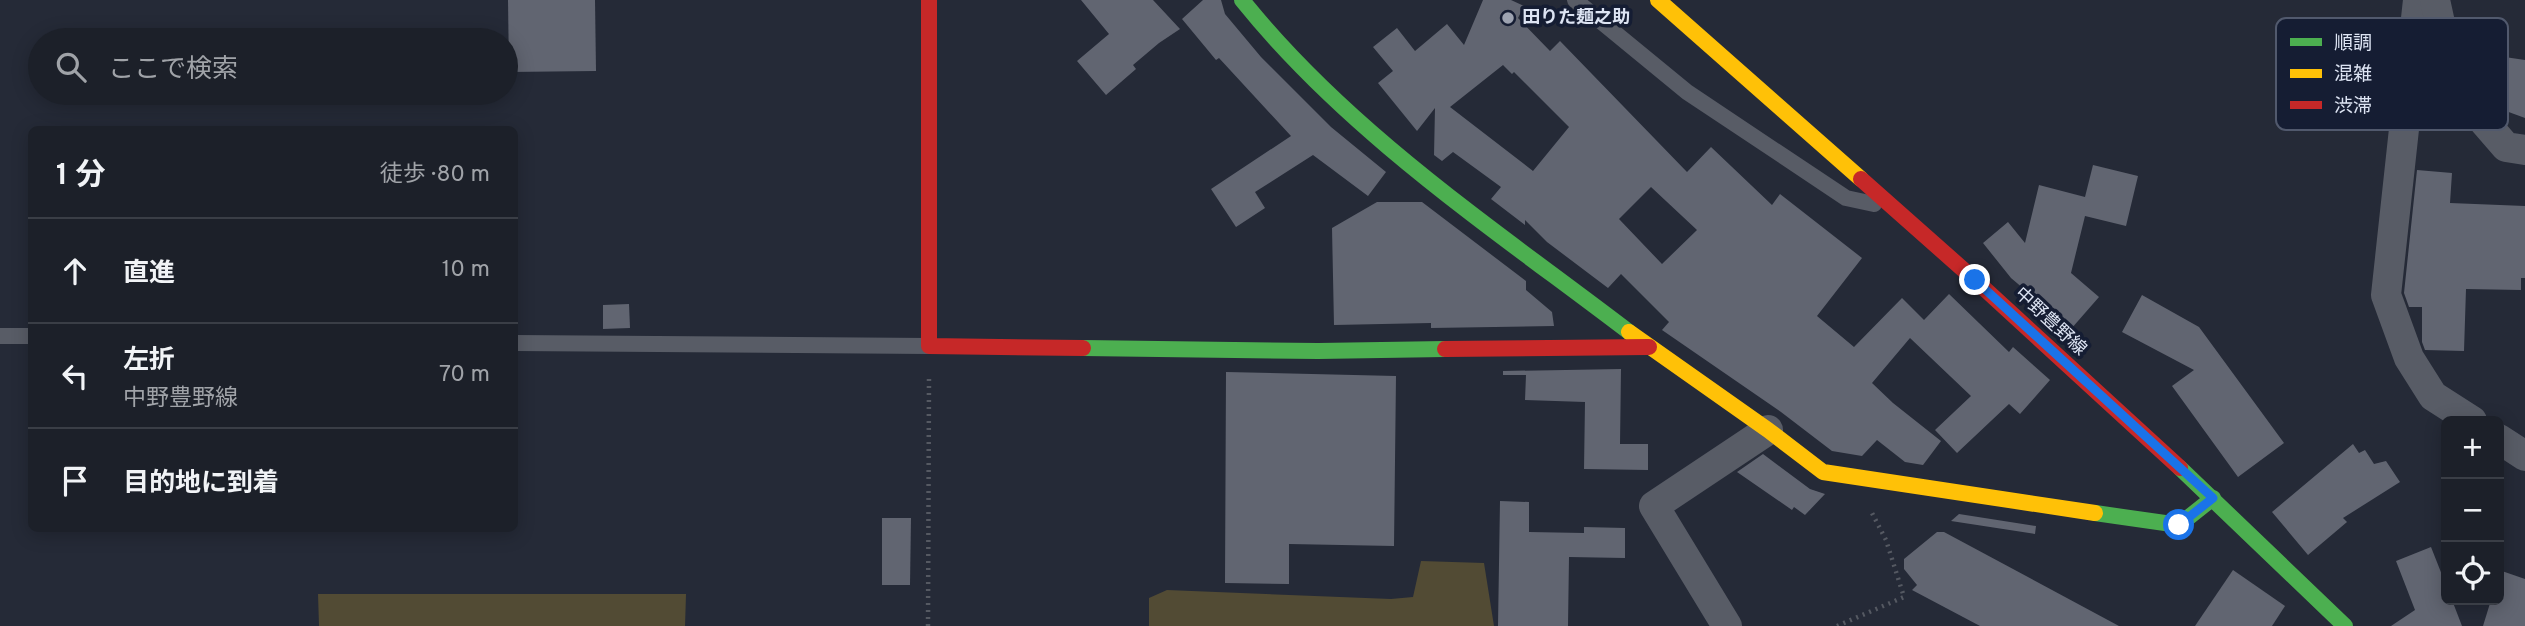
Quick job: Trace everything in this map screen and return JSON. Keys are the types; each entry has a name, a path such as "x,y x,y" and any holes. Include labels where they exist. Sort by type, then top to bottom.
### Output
{"street":[{"path":"929,0 929,346 1318,351 1649,346"},
{"path":"1242,0 1276,42 1346,111 1444,191 1649,346 1769,430 1823,472 2179,525 2213,498"},
{"name":"中野豊野線","path":"1658,0 1975,280 2213,498 2345,626"},
{"path":"2416,18 2418,0"},
{"path":"2435,0 2439,18"},
{"path":"2404,130 2386,295 2409,358 2433,396 2464,416"},
{"path":"2491,130 2506,147 2525,150"},
{"path":"1727,626 1654,506 1769,430"},
{"path":"2504,442 2525,456"}],"lane":[{"path":"1575,0 1687,92 1846,198 1894,209"},
{"path":"0,336 28,336"},
{"path":"518,343 929,346"}],"path":[{"path":"928,626 929,346"},
{"path":"1838,626 1904,597 1886,540 1869,508"}],"shaded area":[{"path":"1421,561 1484,563 1494,626 1149,626 1149,598 1167,590 1391,599 1413,597"},
{"path":"318,594 686,594 685,626 319,626"}],"building":[{"path":"508,0 595,0 596,71 518,72 518,28 508,28"},
{"path":"1081,0 1153,0 1180,29 1133,65 1136,69 1106,95 1077,61 1109,34"},
{"path":"1203,0 1221,0 1225,14 1261,57 1331,127 1386,172 1368,196 1313,155 1255,192 1265,208 1236,227 1211,189 1291,136 1219,58 1216,60 1182,19"},
{"path":"1483,0 1511,0 1524,6 1518,18 1550,51 1560,41 1687,172 1711,147 1772,205 1780,194 1862,258 1817,316 1854,347 1902,298 1924,320 1949,294 2009,352 2013,347 2050,380 2020,414 2009,404 1957,453 1935,430 1971,396 1910,338 1872,383 1941,441 1923,465 1905,462 1877,440 1862,456 1832,451 1781,412 1662,330 1669,322 1621,274 1608,288 1547,242 1525,220 1525,225 1491,199 1501,187 1453,152 1442,161 1434,155 1435,108 1417,131 1378,83 1393,71 1373,47 1397,28 1415,51 1447,24 1464,45","holes":["1503,65 1512,74 1514,72 1569,127 1533,171 1450,107","1651,187 1697,230 1662,264 1619,219"]},
{"path":"2508,57 2525,60 2525,118 2508,112"},
{"path":"2093,165 2138,176 2126,226 2085,216 2071,273 2099,297 2071,329 2011,278 1983,243 2008,222 2025,243 2039,185 2085,197"},
{"path":"2417,170 2452,173 2450,203 2525,206 2525,278 2521,278 2521,290 2466,289 2464,351 2425,350 2422,342 2422,307 2409,307 2404,293"},
{"path":"1377,202 1422,202 1526,281 1526,290 1552,312 1554,326 1431,328 1431,323 1334,325 1332,228"},
{"path":"2142,295 2199,327 2284,443 2238,477 2172,386 2194,370 2122,332"},
{"path":"629,304 630,328 603,329 603,305"},
{"path":"1621,369 1620,444 1648,444 1648,470 1584,469 1585,402 1525,400 1526,375 1503,375 1503,371"},
{"path":"1226,372 1396,376 1394,546 1289,544 1289,584 1225,583"},
{"path":"2353,444 2359,453 2365,450 2374,464 2386,461 2400,482 2343,518 2347,522 2308,555 2272,512"},
{"path":"1763,454 1810,489 1825,494 1805,515 1794,507 1792,510 1737,472"},
{"path":"1500,501 1529,502 1529,532 1584,533 1584,527 1625,528 1625,558 1569,557 1568,626 1498,626"},
{"path":"1959,514 2036,526 2035,534 1951,521"},
{"path":"882,518 911,518 910,585 882,585"},
{"path":"1937,532 1944,532 2119,626 1980,626 1912,590 1917,585 1904,569 1904,559"},
{"path":"2431,547 2441,572 2441,605 2454,605 2462,626 2391,626 2415,610 2396,561"},
{"path":"2233,570 2285,606 2272,626 2195,626"},
{"path":"2504,572 2525,579 2525,626 2483,626 2489,605 2504,605"}],"traffic: fast":[{"path":"1242,0 1329,94 1376,136 1475,217 1629,332"},
{"path":"1083,348 1318,351 1445,349"},
{"path":"2180,468 2345,626"},
{"path":"2095,513 2179,525 2213,498"}],"traffic: slow":[{"path":"1658,0 1861,179"},
{"path":"1629,332 1823,472 2095,513"}],"traffic: jam":[{"path":"929,0 929,346 1083,348"},
{"path":"1861,179 2180,468"},
{"path":"1445,349 1649,347"}],"place":[{"name":"田りた麺之助","path":"1508,18"}],"route":[{"path":"1975,280 2213,498 2179,525"}]}
